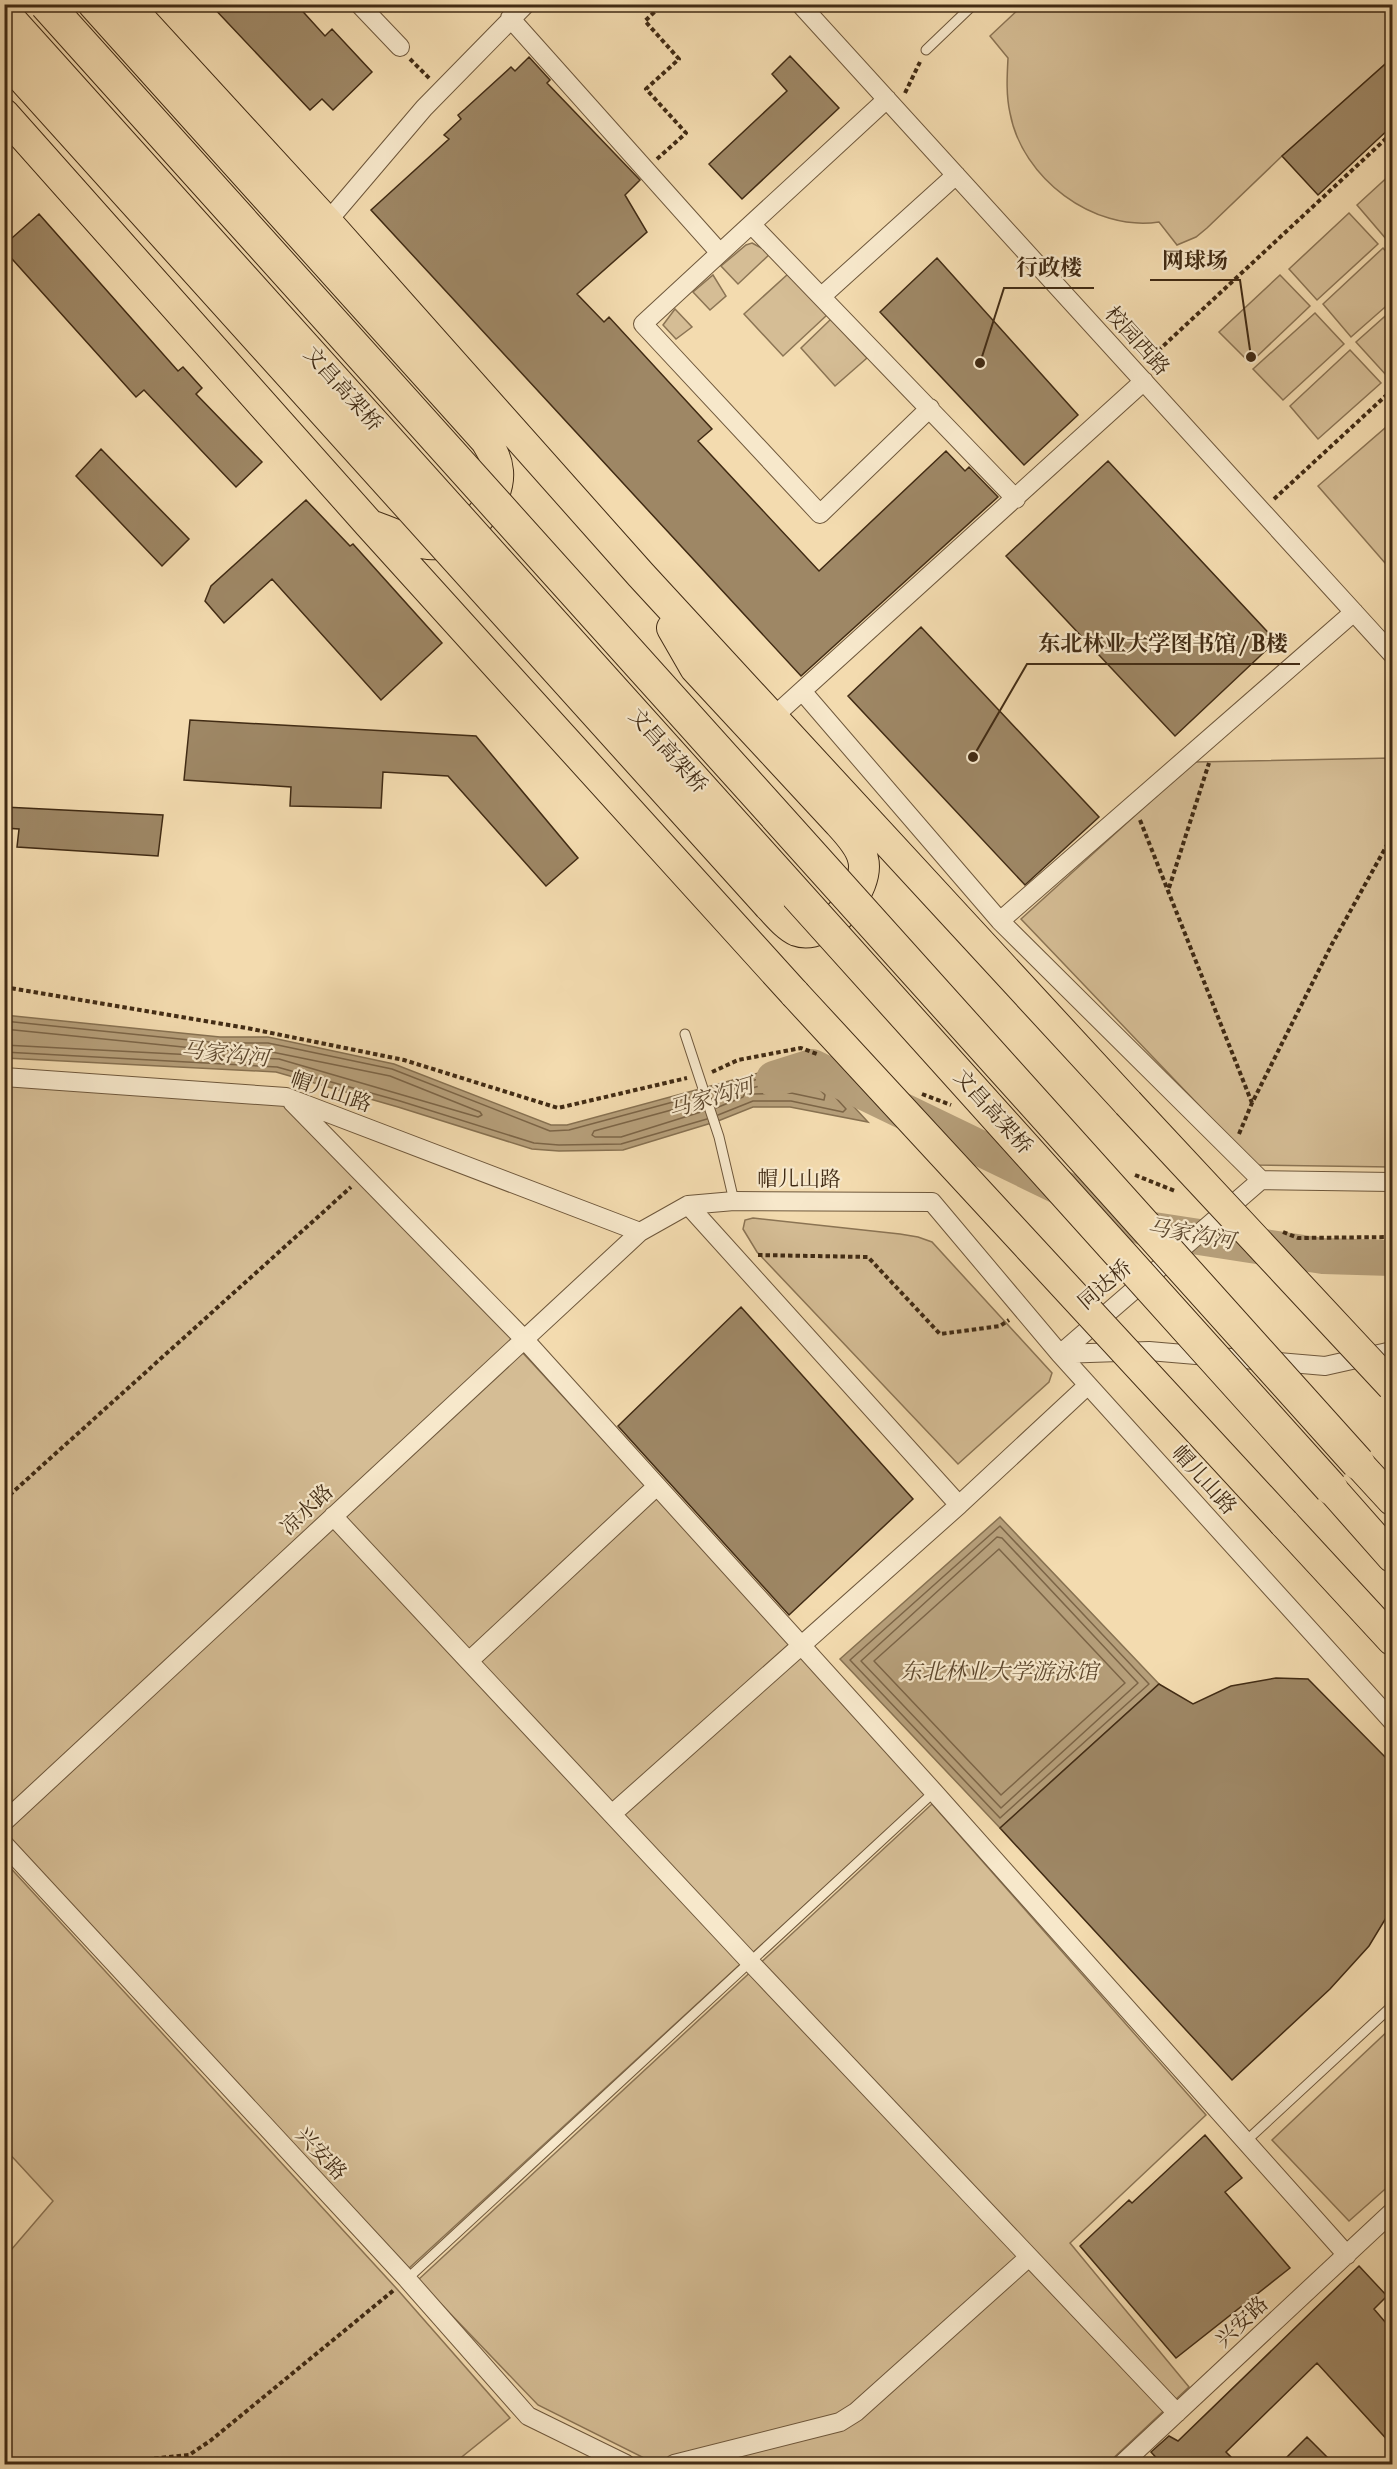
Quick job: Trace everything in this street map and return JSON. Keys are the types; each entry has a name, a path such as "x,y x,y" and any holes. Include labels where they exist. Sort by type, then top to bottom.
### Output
{"highway":[{"name":"文昌高架桥","path":"46,4 1358,1463"},
{"name":"文昌高架桥","path":"4,14 1331,1488"}],"main road":[{"path":"93,4 486,441 496,458 497,487 484,511 465,531 434,545 421,543 369,524"},
{"path":"127,4 327,222 641,575 1392,1386"},
{"path":"4,58 783,921 797,931 813,932 824,927 836,918 854,897 864,873 863,859 850,836 837,821 695,668 641,575"},
{"path":"4,114 369,524 795,994 1392,1640"},
{"path":"1358,1463 1392,1500"},
{"path":"1331,1488 1392,1557"}],"street":[{"path":"359,4 400,47"},
{"path":"327,222 441,91 526,4"},
{"name":"校园西路","path":"800,4 1392,654"},
{"path":"510,18 720,253"},
{"path":"891,104 720,253 644,324 820,514 930,408"},
{"path":"822,296 956,175"},
{"path":"752,225 1016,499"},
{"path":"772,718 1016,499 1140,377"},
{"path":"1000,921 1354,612"},
{"path":"802,691 1000,921 1262,1180 1392,1182"},
{"name":"帽儿山路","path":"4,1077 286,1097 640,1232 688,1205 734,1201 932,1202 1060,1354 1392,1721"},
{"path":"286,1097 524,1339 934,1792 1347,2255"},
{"name":"同达桥","path":"1060,1354 1262,1180"},
{"path":"688,1205 958,1505"},
{"name":"凉水路","path":"4,1822 640,1232"},
{"path":"1060,1354 1149,1351 1325,1366 1392,1351"},
{"path":"612,1814 958,1505 1088,1385"},
{"path":"469,1661 657,1486"},
{"path":"333,1516 751,1963 1177,2413"},
{"name":"兴安路","path":"4,1844 407,2279 528,2416 626,2464"},
{"name":"兴安路","path":"1122,2464 1392,2212"},
{"path":"674,2464 840,2422 856,2412 1029,2257"}],"lane":[{"path":"926,50 974,4"},
{"path":"685,1034 719,1137 734,1201"},
{"path":"407,2279 934,1792"},
{"path":"1245,2142 1392,2006"}],"path":[{"path":"646,170 686,133 646,89 679,59 645,21 663,4"},
{"path":"400,47 441,91"},
{"path":"891,104 926,50"},
{"path":"1140,377 1392,133"},
{"path":"1262,510 1392,390"},
{"path":"1169,888 1220,730"},
{"path":"1133,803 1169,888 1252,1103"},
{"path":"1233,1149 1252,1103 1332,944 1392,836"},
{"path":"4,1500 364,1176"},
{"path":"733,1254 868,1257 940,1334 1000,1326 1023,1311"},
{"path":"102,2464 189,2455 210,2441 407,2279"}],"shaded area":[{"path":"1023,5 1392,5 1392,58 1282,156 1207,228 1196,237 1177,245 1159,222 1134,223 1110,218 1086,209 1064,196 1045,179 1029,159 1017,137 1010,113 1007,93 1008,58 990,36"},
{"path":"1392,173 1392,234 1387,240 1357,205"},
{"path":"1349,213 1378,244 1317,300 1289,269"},
{"path":"752,243 771,253 738,284 721,266 746,245"},
{"path":"1383,248 1392,259 1392,301 1351,337 1323,304"},
{"path":"788,274 827,315 783,356 744,314"},
{"path":"713,275 726,296 710,310 693,292"},
{"path":"1280,275 1310,306 1250,363 1219,332"},
{"path":"675,309 692,327 676,339 663,325"},
{"path":"1392,310 1392,369 1386,375 1356,342"},
{"path":"1315,313 1344,344 1283,400 1253,369"},
{"path":"831,319 867,358 835,386 801,348"},
{"path":"1350,350 1381,383 1318,439 1290,406"},
{"path":"1392,422 1392,571 1318,486"},
{"path":"1392,758 1392,1167 1256,1165 1021,919 1194,762"},
{"path":"5,1085 283,1103 514,1338 5,1812"},
{"path":"753,1218 900,1234 932,1242 1052,1373 1049,1382 958,1464 757,1252 743,1229 745,1220"},
{"path":"522,1352 928,1792 407,2270 5,1833"},
{"path":"932,1804 1206,2115 1070,2243 1189,2387 1107,2464 656,2464 538,2405 418,2280"},
{"path":"5,1862 397,2289 510,2418 453,2464 5,2464 5,2257 53,2201 5,2149"},
{"path":"1392,2027 1392,2183 1349,2221 1272,2140"}],"water":[{"path":"4,1015 220,1037 268,1037 394,1064 551,1125 567,1125 810,1059 868,1122 790,1107 753,1107 718,1121 623,1150 532,1149 276,1072 5,1058"},
{"name":"东北林业大学游泳馆","path":"1000,1517 1159,1684 1000,1828 840,1659"}],"building":[{"path":"210,4 296,4 325,36 332,29 372,72 333,110 322,99 310,110"},
{"path":"790,56 839,108 742,199 709,164 787,91 772,74"},
{"path":"529,57 550,80 547,83 640,180 625,195 647,232 577,294 604,322 609,317 712,429 698,441 819,571 946,451 965,471 969,467 998,497 801,676 371,210 449,139 444,135 461,119 458,115 511,67 515,71"},
{"path":"1392,58 1392,126 1318,195 1282,156"},
{"path":"39,214 178,371 183,367 202,388 196,394 262,462 236,487 144,390 136,397 4,250 4,245"},
{"path":"937,258 1078,415 1024,465 880,312"},
{"path":"101,449 189,539 162,566 76,476"},
{"path":"1108,461 1276,641 1175,736 1006,556"},
{"path":"306,500 350,546 353,544 442,643 381,700 272,579 224,623 205,601 211,586"},
{"path":"921,627 1099,817 1025,885 848,696"},
{"path":"190,720 476,736 578,858 546,886 448,776 383,772 381,808 290,806 291,787 184,780"},
{"path":"4,807 163,815 158,856 17,847 19,829 4,828"},
{"path":"741,1307 913,1499 789,1615 618,1426"},
{"path":"1276,1678 1308,1679 1392,1764 1392,1908 1369,1946 1330,1989 1232,2080 1000,1828 1159,1684 1193,1704 1231,1686"},
{"path":"1205,2135 1242,2178 1225,2192 1290,2268 1176,2358 1080,2246 1129,2200 1132,2203"},
{"path":"1359,2266 1387,2296 1374,2309 1392,2330 1392,2445 1317,2363 1226,2452 1238,2464 1162,2464 1151,2452 1169,2436 1178,2441"},
{"path":"1307,2437 1334,2464 1280,2464"}],"waterway":[{"name":"马家沟河","path":"774,1079 812,1067 1147,1229 1323,1256 1392,1258"}],"place":[{"name":"网球场","path":"1251,357"},
{"name":"行政楼","path":"980,363"},
{"name":"东北林业大学图书馆 / B楼","path":"973,757"}]}
